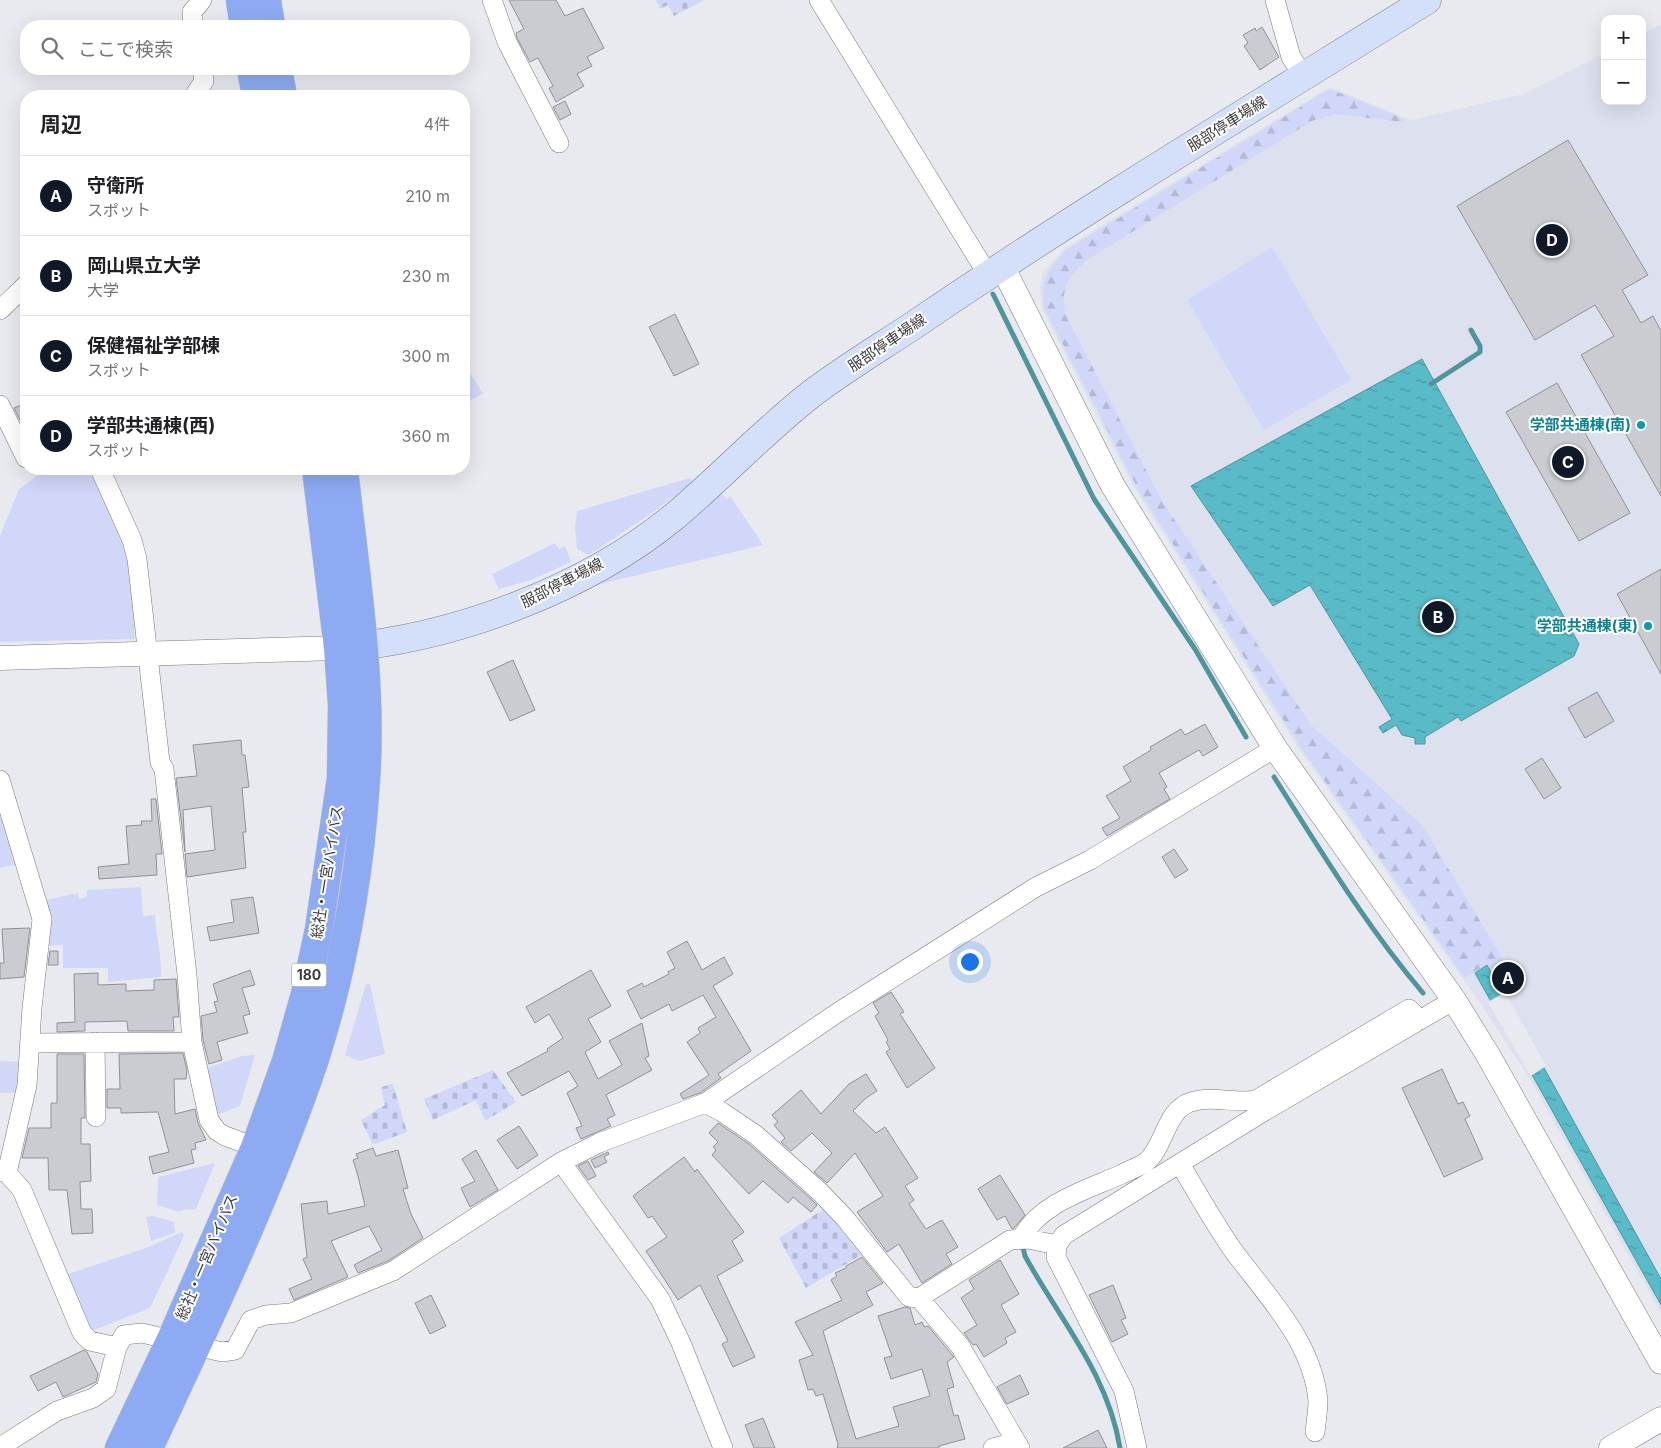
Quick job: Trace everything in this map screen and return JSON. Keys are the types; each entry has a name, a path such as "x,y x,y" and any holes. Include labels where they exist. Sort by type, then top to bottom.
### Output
{"highway":[{"path":"240,0 243,20"},
{"path":"266,0 270,20"},
{"path":"252,75 255,90"},
{"path":"279,75 282,90"},
{"name":"総社・一宮バイパス","path":"119,1448 184,1343 280,1156 314,1060 330,1002 346,931 364,806 366,699 350,647 317,475"},
{"name":"総社・一宮バイパス","path":"149,1448 184,1343 286,1061 305,994 320,929 342,778 342,705 350,647 344,475"}],"main road":[{"name":"服部停車場線","path":"350,647 420,636 502,613 580,576 626,550 673,517 810,395 995,270 1427,0"}],"street":[{"path":"193,20 192,12 202,0"},
{"path":"492,0 507,42 559,143"},
{"path":"819,0 995,270 1113,486 1276,748 1454,1000 1488,1055 1661,1362"},
{"path":"1275,0 1291,57 1304,77"},
{"path":"198,90 204,81 203,75"},
{"path":"0,310 20,298"},
{"path":"0,405 20,446"},
{"path":"103,475 132,540 143,602 160,762 164,769 175,857 192,1042 208,1120 217,1131 225,1136 254,1147"},
{"path":"0,658 350,647"},
{"path":"0,1447 57,1411 93,1398 106,1389 117,1347 124,1335 142,1334 222,1352 235,1350 251,1320 266,1315 291,1313 392,1271 561,1162 599,1143 706,1103 837,1013 1036,886 1090,860 1276,748"},
{"path":"0,780 42,919 26,1085 3,1172 22,1190 82,1333 90,1341 117,1347"},
{"path":"1138,1448 1124,1391 1056,1258 1057,1245 1064,1235 1180,1164 1259,1105 1454,1000"},
{"path":"95,1042 96,1116"},
{"path":"30,1043 192,1042"},
{"path":"1027,1239 1035,1220 1053,1206 1147,1161 1180,1107 1191,1102 1205,1100 1243,1102 1259,1105"},
{"path":"706,1103 756,1135 820,1192 844,1217 909,1297 919,1298 1010,1240 1027,1239 1057,1245"},
{"path":"561,1162 660,1298 722,1448"},
{"path":"1180,1164 1235,1253 1281,1310 1314,1378 1318,1402 1316,1432"},
{"path":"919,1298 960,1346 1018,1445 993,1448"},
{"path":"1611,1448 1661,1419"}],"shaded area":[{"path":"1661,24 1661,1313 1531,1081 1478,1000 1297,746 1134,487 1042,309 1040,288 1043,273 1065,248 1330,87 1411,120 1524,94 1601,55 1601,105 1646,105 1646,32"}],"green space":[{"path":"656,0 703,1 674,16 668,5 660,9"},
{"path":"1330,89 1404,119 1403,122 1335,114 1312,121 1090,258 1071,276 1065,288 1065,314 1162,501 1311,725 1422,825 1506,964 1493,972 1487,964 1465,978 1301,748 1137,487 1044,308 1043,298 1047,276 1066,250"},
{"path":"1272,247 1351,380 1264,430 1187,300"},
{"path":"470,373 483,394 470,401"},
{"path":"38,475 95,475 126,548 139,629 134,629 135,639 0,642 0,536 19,489"},
{"path":"690,478 693,482 649,515 589,555 577,549 575,527 577,511"},
{"path":"721,493 727,499 730,496 763,545 596,585 595,582"},
{"path":"555,543 559,549 565,546 571,562 531,580 499,589 492,574"},
{"path":"0,808 19,864 0,868"},
{"path":"141,887 143,916 155,915 161,961 161,977 108,982 108,968 63,968 63,945 47,946 45,900 78,893 79,899 87,897 87,890"},
{"path":"366,984 370,984 385,1054 359,1061 345,1055"},
{"path":"255,1055 240,1106 214,1116 204,1069 242,1056"},
{"path":"0,1061 21,1062 19,1093 0,1093"},
{"path":"493,1070 516,1102 485,1121 476,1100 433,1120 424,1099"},
{"path":"393,1084 407,1132 375,1144 372,1143 361,1120 385,1105 381,1087"},
{"path":"215,1163 196,1209 179,1212 157,1205 158,1177"},
{"path":"827,1207 863,1254 806,1288 779,1238"},
{"path":"153,1216 174,1222 175,1233 151,1241 146,1217"},
{"path":"182,1232 184,1236 150,1308 94,1330 87,1326 68,1274 146,1248"}],"water":[{"path":"1422,359 1579,644 1574,656 1461,721 1458,717 1425,737 1425,744 1415,744 1415,738 1402,735 1396,725 1383,733 1379,727 1392,719 1310,585 1273,606 1191,486"},
{"path":"1487,965 1661,1279 1661,1305 1475,973"}],"pier":[{"path":"1505,992 1546,1066 1531,1076 1488,1002"}],"building":[{"path":"509,0 556,0 565,16 583,8 604,48 587,57 592,66 577,74 584,86 556,102 549,88 553,86 538,58 530,62 517,38 516,33 524,29"},
{"path":"1262,27 1279,57 1260,70 1244,46 1248,43 1243,35 1255,28 1256,31"},
{"path":"565,101 571,114 560,120 553,107"},
{"path":"1568,140 1648,275 1622,290 1641,323 1653,316 1661,331 1661,496 1581,355 1614,336 1595,305 1535,340 1457,206"},
{"path":"675,314 699,364 674,376 649,327"},
{"path":"1557,383 1630,513 1579,541 1506,412"},
{"path":"20,406 20,420 14,408"},
{"name":"学部共通棟(東)","path":"1661,569 1661,674 1617,594"},
{"path":"513,660 535,710 510,721 487,672"},
{"path":"1597,692 1614,721 1585,738 1568,708"},
{"path":"1205,724 1218,747 1203,756 1199,750 1159,773 1167,787 1164,789 1170,799 1107,836 1102,828 1120,818 1106,796 1131,781 1123,767 1151,750 1150,747 1181,729 1185,735"},
{"path":"241,740 242,755 245,755 249,787 242,788 246,832 243,832 246,868 187,877 185,854 215,850 211,806 183,810 185,852 176,778 197,776 193,745"},
{"path":"1542,758 1561,788 1544,799 1525,769"},
{"path":"151,799 156,799 162,854 156,854 157,875 99,879 98,867 129,864 126,826 142,825 141,821 152,821"},
{"path":"1174,849 1188,870 1175,878 1162,857"},
{"path":"253,897 259,933 210,941 207,927 234,922 231,900"},
{"path":"30,928 24,977 0,979 0,963 4,963 2,929"},
{"path":"687,941 702,970 724,957 733,974 713,986 751,1051 718,1074 721,1078 700,1093 683,1099 680,1094 709,1075 687,1042 700,1033 698,1028 716,1017 703,995 672,1011 669,1004 641,1019 627,991 642,983 644,987 669,974 668,972 675,968 667,952"},
{"path":"50,951 58,951 58,965 48,965"},
{"path":"250,970 255,985 242,988 250,1014 243,1016 248,1033 217,1042 222,1060 209,1064 203,1040 201,1016 217,1012 214,1002 218,1001 213,984"},
{"path":"591,970 611,1006 588,1019 601,1042 585,1052 598,1079 622,1065 609,1041 642,1023 649,1056 645,1058 652,1070 606,1095 615,1115 607,1119 611,1126 581,1139 576,1128 582,1126 567,1093 578,1086 569,1071 522,1096 507,1073 548,1051 547,1049 563,1038 549,1014 535,1023 526,1007"},
{"path":"98,973 98,985 126,984 126,991 154,990 154,980 176,979 179,1017 173,1017 174,1031 128,1031 127,1021 85,1022 85,1031 57,1032 57,1023 75,1022 74,974"},
{"path":"891,992 904,1012 900,1014 935,1068 907,1088 886,1052 890,1049 886,1042 888,1040 875,1016 879,1013 873,1003"},
{"path":"183,1053 187,1070 186,1079 174,1079 175,1114 195,1109 198,1123 206,1140 195,1143 196,1149 191,1150 194,1163 153,1174 149,1157 169,1152 158,1112 121,1113 121,1108 107,1108 107,1089 120,1089 119,1054"},
{"path":"57,1054 84,1054 85,1118 81,1118 81,1144 90,1144 91,1181 80,1182 81,1209 92,1209 93,1233 72,1234 67,1190 49,1190 48,1158 22,1158 29,1128 51,1128 51,1103 57,1103"},
{"path":"1442,1069 1458,1104 1463,1102 1470,1116 1465,1119 1483,1159 1444,1177 1402,1088"},
{"path":"866,1074 877,1091 866,1098 853,1111 876,1133 885,1127 918,1178 905,1186 914,1200 909,1204 926,1229 942,1220 958,1247 946,1254 952,1264 922,1283 899,1244 887,1252 857,1212 883,1196 855,1153 827,1183 814,1172 832,1153 812,1133 791,1151 781,1142 785,1138 774,1125 778,1122 772,1115 801,1090 821,1114 849,1084"},
{"path":"718,1123 749,1144 812,1200 817,1205 811,1212 793,1197 788,1203 763,1181 749,1194 712,1155 716,1150 713,1147 718,1142 709,1133"},
{"path":"519,1126 538,1155 517,1169 497,1140"},
{"path":"373,1148 376,1156 398,1150 408,1188 403,1189 411,1214 423,1238 388,1261 358,1273 354,1265 382,1250 369,1226 331,1241 348,1277 294,1300 289,1289 312,1279 303,1259 307,1257 301,1204 327,1201 328,1214 365,1206 353,1160 358,1158 356,1154"},
{"path":"476,1150 498,1190 470,1207 461,1188 475,1181 462,1159"},
{"path":"608,1152 609,1154 604,1157 607,1162 595,1168 591,1160"},
{"path":"684,1157 695,1172 697,1169 744,1232 732,1241 743,1261 717,1276 755,1357 733,1367 722,1344 728,1341 700,1285 678,1300 646,1251 667,1237 652,1216 648,1218 633,1196"},
{"path":"588,1161 596,1176 588,1180 578,1166"},
{"path":"1000,1175 1025,1215 1012,1229 1005,1216 997,1220 978,1189"},
{"path":"862,1257 883,1283 866,1292 873,1305 823,1331 856,1439 899,1426 893,1407 930,1396 922,1369 891,1379 884,1358 892,1356 878,1316 905,1307 910,1308 915,1325 922,1322 924,1327 928,1326 954,1357 947,1362 954,1387 947,1389 954,1416 958,1415 965,1439 939,1446 939,1448 837,1448 838,1444 823,1394 816,1396 813,1389 808,1390 799,1360 813,1355 795,1322 842,1300 831,1280 837,1276 835,1273"},
{"path":"1000,1260 1019,1294 1001,1305 1016,1332 1005,1338 1007,1343 984,1357 976,1344 973,1345 964,1333 977,1325 961,1298 974,1289 969,1280"},
{"path":"1113,1285 1126,1318 1121,1320 1128,1334 1112,1342 1089,1295"},
{"path":"431,1295 446,1326 430,1334 415,1303"},
{"path":"84,1350 87,1352 98,1374 96,1382 63,1397 56,1382 38,1391 30,1376"},
{"path":"1020,1375 1029,1394 1007,1404 997,1387"},
{"path":"763,1418 775,1448 754,1448 745,1425"},
{"path":"1098,1430 1107,1448 1063,1448"}],"waterway":[{"path":"993,294 1094,499 1195,649 1246,737"},
{"path":"1431,384 1480,352 1480,346 1471,330"},
{"path":"1274,777 1363,915 1423,993"},
{"path":"1026,1244 1023,1247 1025,1256 1094,1372 1114,1421 1120,1448"}],"place":[{"name":"学部共通棟(西)","path":"1552,240"},
{"name":"学部共通棟(南)","path":"1641,425"},
{"name":"保健福祉学部棟","path":"1568,462"},
{"name":"岡山県立大学","path":"1438,617"},
{"name":"学部共通棟(東)","path":"1648,626"},
{"name":"守衛所","path":"1508,978"}]}
